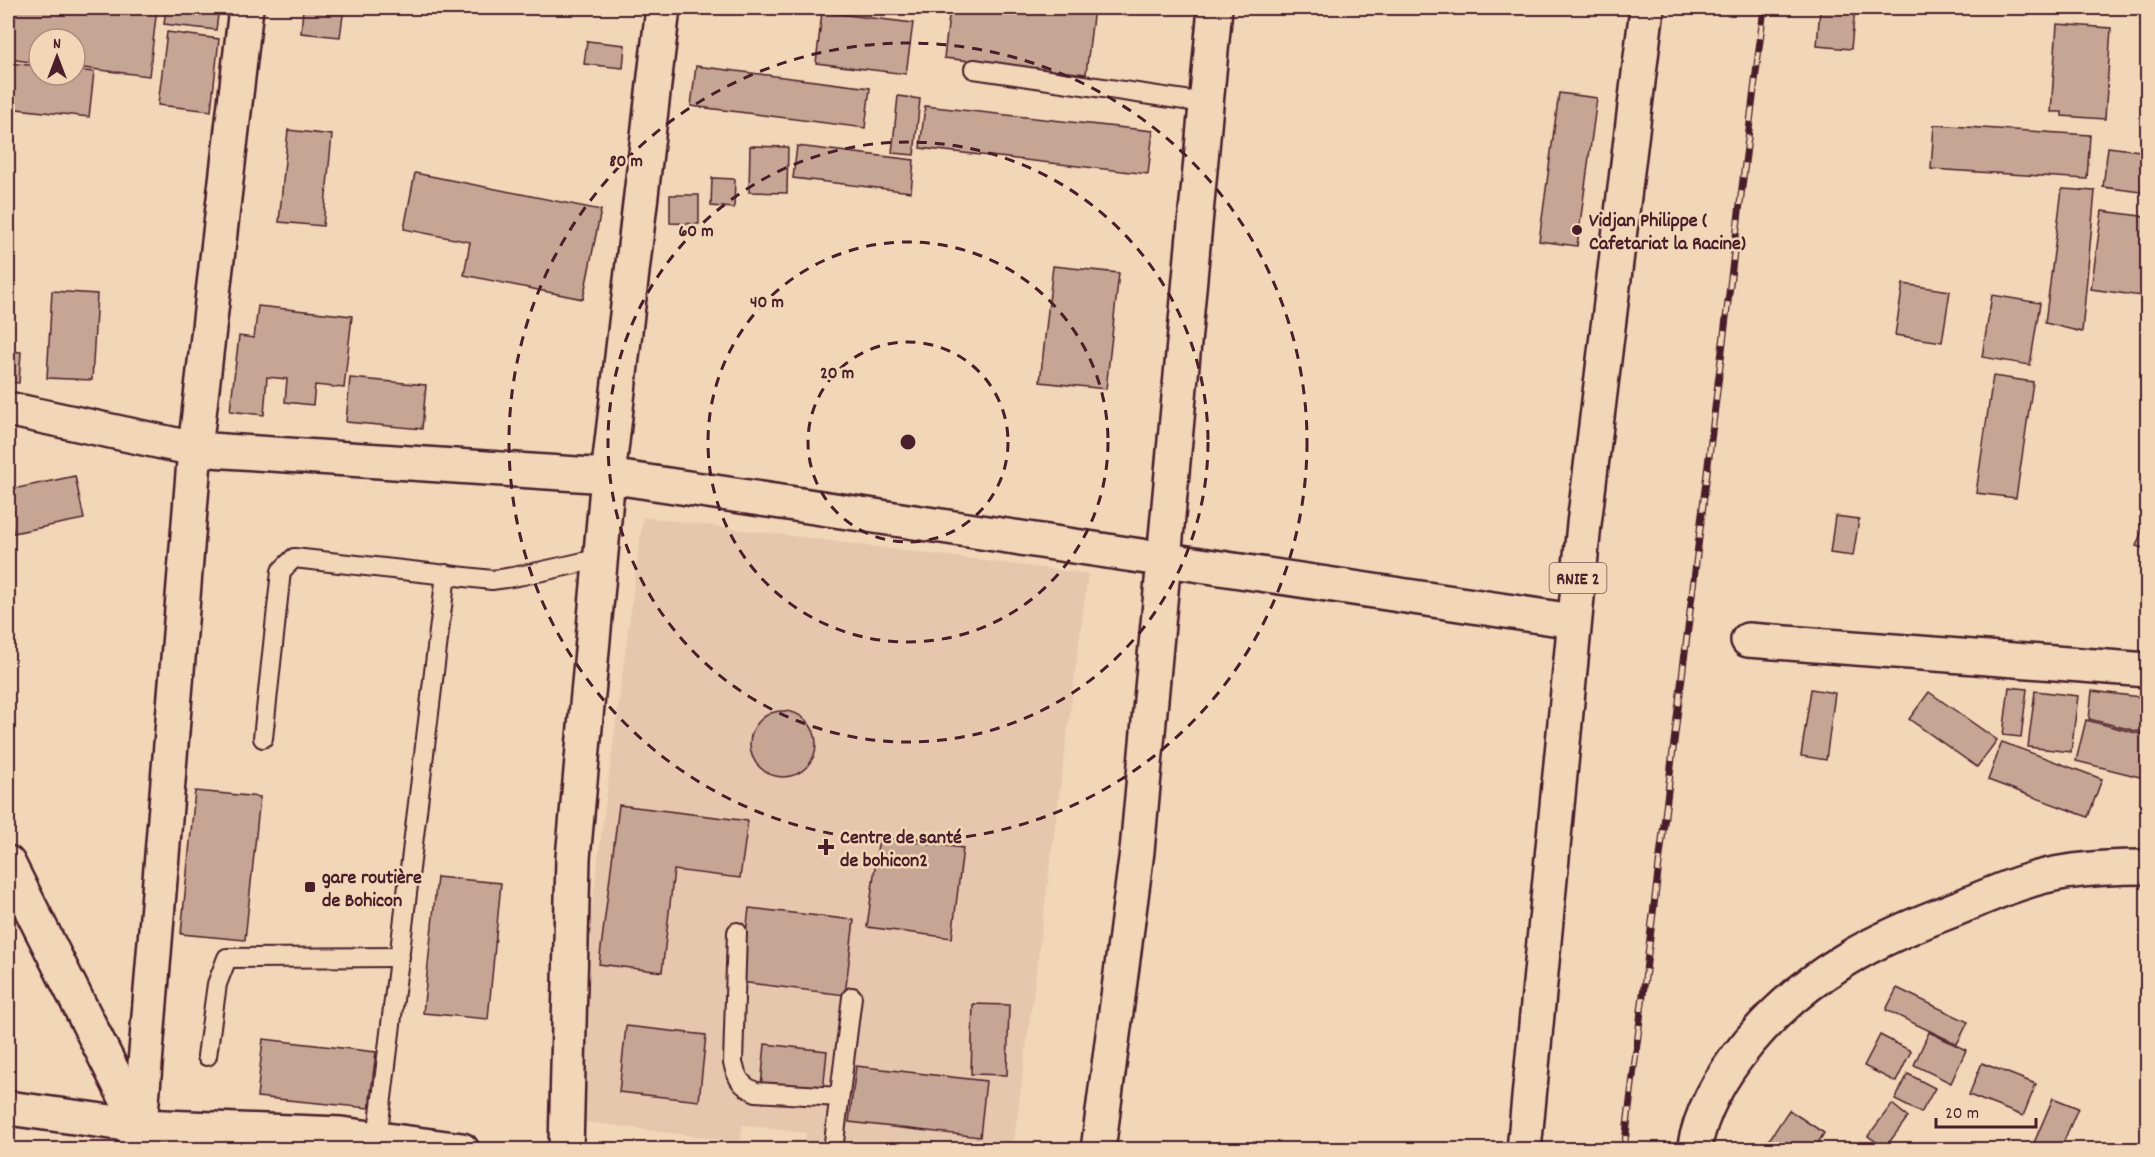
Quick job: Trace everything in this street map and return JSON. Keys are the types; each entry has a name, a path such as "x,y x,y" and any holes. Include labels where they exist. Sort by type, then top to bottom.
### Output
{"main road":[{"path":"138,1138 195,449 246,8"},
{"path":"566,1149 573,858 608,476 663,8"},
{"path":"1098,1149 1137,851 1215,8"},
{"name":"RNIE 2","path":"1524,1149 1573,621 1647,8"},
{"path":"8,408 195,449 608,476 1573,621"},
{"path":"1748,640 2148,670"},
{"path":"8,863 138,1138"},
{"path":"1694,1149 1698,1127 1725,1070 1761,1028 1842,962 1930,919 2002,889 2064,872 2148,867"},
{"path":"8,1108 138,1138 340,1142 377,1139 462,1149"}],"lane":[{"path":"974,69 1205,103"},
{"path":"263,738 281,571 294,558 492,580 600,559"},
{"path":"377,1139 446,574"},
{"path":"737,932 733,1063 737,1078 745,1088 756,1092 839,1097"},
{"path":"207,1056 217,984 227,958 400,957"},
{"path":"832,1149 852,997"}],"shaded area":[{"name":"Centre de santé de bohicon2","path":"643,517 1088,574 1013,1149 804,1149 806,1133 743,1125 740,1142 564,1119"}],"building":[{"path":"12,8 157,8 149,76 87,68 87,27 27,27 27,61 8,59"},
{"path":"166,8 219,8 216,30 164,24"},
{"path":"303,8 344,8 340,37 301,33"},
{"path":"950,8 1094,8 1086,74 944,58"},
{"path":"1820,8 1855,8 1851,49 1817,46"},
{"path":"822,12 913,23 906,74 816,63"},
{"path":"2057,24 2111,28 2105,119 2062,116 2062,112 2051,112"},
{"path":"167,32 219,39 211,111 158,105"},
{"path":"587,41 625,45 623,68 584,64"},
{"path":"8,63 27,65 27,87 87,87 87,71 94,72 89,117 8,108"},
{"path":"696,66 870,88 865,128 691,106"},
{"path":"1559,93 1597,98 1577,246 1539,241"},
{"path":"898,96 920,99 914,155 892,153"},
{"path":"925,106 1153,131 1148,174 920,148"},
{"path":"1934,125 2090,135 2087,179 1931,169"},
{"path":"288,130 332,135 323,226 279,222"},
{"path":"750,146 788,147 787,193 749,192"},
{"path":"797,146 914,160 911,192 793,178"},
{"path":"2108,147 2148,152 2148,193 2103,187"},
{"path":"415,173 601,210 583,299 464,275 470,242 404,229"},
{"path":"712,178 735,179 734,208 711,206"},
{"path":"2062,189 2095,191 2082,332 2045,323"},
{"path":"670,195 699,195 699,224 670,223"},
{"path":"2102,211 2148,217 2148,297 2091,289"},
{"path":"1053,266 1119,273 1106,389 1040,382"},
{"path":"1903,284 1950,291 1942,342 1895,335"},
{"path":"52,291 97,294 92,380 47,378"},
{"path":"1992,295 2040,303 2030,365 1982,357"},
{"path":"258,306 352,316 344,388 315,385 313,405 285,402 287,379 267,377 264,415 230,411 239,336 254,338"},
{"path":"8,351 21,352 19,383 8,382"},
{"path":"1993,376 2033,382 2016,498 1976,493"},
{"path":"350,378 426,385 422,429 346,422"},
{"path":"75,476 84,519 13,533 8,508 8,490"},
{"path":"1835,516 1859,519 1853,556 1830,553"},
{"path":"2148,516 2148,550 2136,546"},
{"path":"2009,687 2027,689 2021,737 2003,735"},
{"path":"1811,689 1835,693 1826,760 1801,756"},
{"path":"2035,691 2078,696 2071,752 2028,747"},
{"path":"2092,691 2148,698 2148,721 2144,733 2089,719"},
{"path":"1929,692 1997,740 1977,767 1909,719"},
{"path":"783,711 795,714 806,721 813,732 816,744 813,756 806,767 795,774 783,777 771,774 760,767 753,756 750,744 753,732 760,721 771,714"},
{"path":"2086,720 2148,736 2148,779 2076,761"},
{"path":"2002,742 2102,779 2088,817 1988,780"},
{"path":"195,791 260,797 245,940 181,934"},
{"path":"619,805 748,821 740,878 674,870 662,972 599,964"},
{"path":"879,837 963,848 952,938 867,927"},
{"path":"437,877 501,883 488,1019 423,1013"},
{"path":"749,908 854,920 845,995 740,982"},
{"path":"1897,988 1968,1022 1957,1044 1886,1010"},
{"path":"973,1004 1009,1005 1007,1075 971,1074"},
{"path":"626,1026 706,1035 699,1101 619,1092"},
{"path":"1929,1032 1966,1050 1951,1083 1914,1065"},
{"path":"1880,1035 1911,1051 1896,1082 1864,1066"},
{"path":"263,1039 376,1052 369,1108 257,1097"},
{"path":"765,1044 827,1051 823,1092 761,1086"},
{"path":"1982,1063 2036,1084 2023,1116 1969,1095"},
{"path":"856,1066 986,1081 980,1137 849,1122"},
{"path":"1908,1074 1935,1088 1921,1113 1895,1100"},
{"path":"2053,1098 2078,1108 2060,1150 2031,1150"},
{"path":"1892,1104 1908,1117 1885,1148 1868,1136"},
{"path":"1789,1110 1824,1133 1814,1150 1777,1150 1767,1143"},
{"path":"1753,1142 1762,1150 1747,1150"}],"railway":[{"path":"1624,1150 1764,8"}],"place":[{"name":"Vidjan Philippe ( Cafetariat la Racine)","path":"1577,230"},
{"name":"Centre de santé de bohicon2","path":"826,847"},
{"name":"gare routière de Bohicon","path":"310,887"}]}
